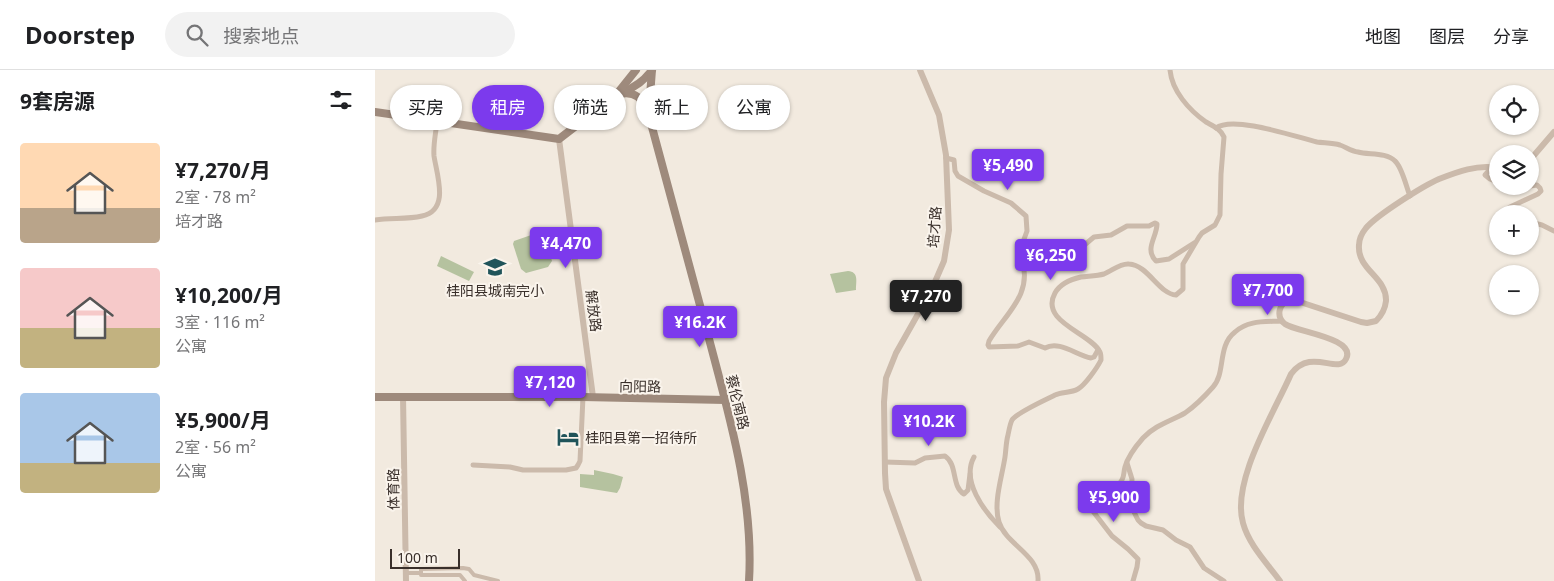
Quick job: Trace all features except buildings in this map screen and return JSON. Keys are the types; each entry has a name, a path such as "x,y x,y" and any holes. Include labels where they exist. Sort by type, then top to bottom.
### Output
{"main road":[{"path":"624,85 636,70"},
{"path":"626,90 646,77 652,70"},
{"name":"蔡伦南路","path":"650,85 652,70"},
{"path":"375,112 390,114"},
{"path":"462,125 559,139 571,130"},
{"name":"蔡伦南路","path":"653,130 739,459 749,524 751,555 749,581"},
{"name":"向阳路","path":"375,397 593,397 725,400"}],"street":[{"name":"培才路","path":"919,581 886,489 884,402 886,378 896,353 928,298 944,261 949,230 946,158 939,115 920,70"},
{"path":"1003,529 999,522 998,505 1000,482 1012,420 1018,414 1055,395 1073,391 1085,384 1101,360 1100,352 1092,343 1065,325 1059,318 1053,303 1054,294 1068,281 1107,273 1126,264 1131,264 1147,273 1167,292 1176,295 1183,289 1183,264 1202,233 1215,225 1220,215 1221,174 1225,137 1223,132 1200,118 1182,98 1171,81 1170,70"},
{"path":"1216,128 1221,124 1249,125 1323,143 1341,145 1360,153 1391,158 1396,161 1410,196"},
{"path":"375,220 402,219 432,213 440,195 434,154 436,130"},
{"path":"1539,150 1554,132"},
{"name":"解放路","path":"559,139 593,397"},
{"path":"946,158 954,160 955,171 958,176 984,191 1011,203 1026,216 1027,230 1019,253 1024,273 1022,292 1008,317 989,341 989,348 1018,346 1029,342 1045,348 1053,345 1061,346 1091,358 1094,357 1098,350"},
{"path":"1280,581 1250,540 1243,522 1241,500 1245,481 1270,418 1296,367 1309,361 1339,365 1347,358 1348,353 1346,348 1335,341 1292,328 1282,320 1279,314 1280,308 1283,303 1297,300 1361,322 1376,321 1385,310 1386,296 1381,283 1366,267 1360,257 1360,238 1367,228 1373,221 1439,179 1480,167 1489,167"},
{"path":"1514,205 1536,195"},
{"path":"1021,260 1040,243 1050,242 1067,248 1077,248 1094,237 1111,235 1127,226 1149,226 1155,223 1157,227 1151,240 1151,246 1152,256 1156,261 1169,259 1196,242"},
{"path":"1539,224 1554,231"},
{"path":"1133,581 1138,563 1136,557 1112,536 1091,510 1094,498 1116,487 1122,481 1127,463 1133,451 1151,431 1187,412 1215,385 1222,364 1225,344 1234,332 1254,322 1282,320"},
{"name":"体育路","path":"403,396 406,581"},
{"path":"473,465 510,467 523,470 566,470 576,468 580,461 583,397"},
{"path":"885,462 915,463 925,458 945,456 949,458 952,465 959,491 964,494 968,490 974,457"},
{"path":"1127,463 1132,480 1131,506 1138,520 1141,523 1163,530 1176,540 1190,547 1204,568 1224,581"},
{"path":"970,474 979,498 996,522 1033,562 1038,571 1038,581"},
{"path":"421,573 421,569 463,568 469,569 474,575 498,581"},
{"path":"406,573 460,575 465,581"}],"green space":[{"path":"537,233 544,235 552,261 548,267 526,273 521,269 513,244 514,241"},
{"path":"441,256 474,272 469,281 437,266"},
{"path":"848,271 855,275 856,290 836,293 830,274"},
{"path":"594,470 623,477 617,493 580,487 580,474 594,475"}],"place":[{"name":"桂阳县城南完小","path":"495,267"},
{"name":"桂阳县第一招待所","path":"568,437"}]}
